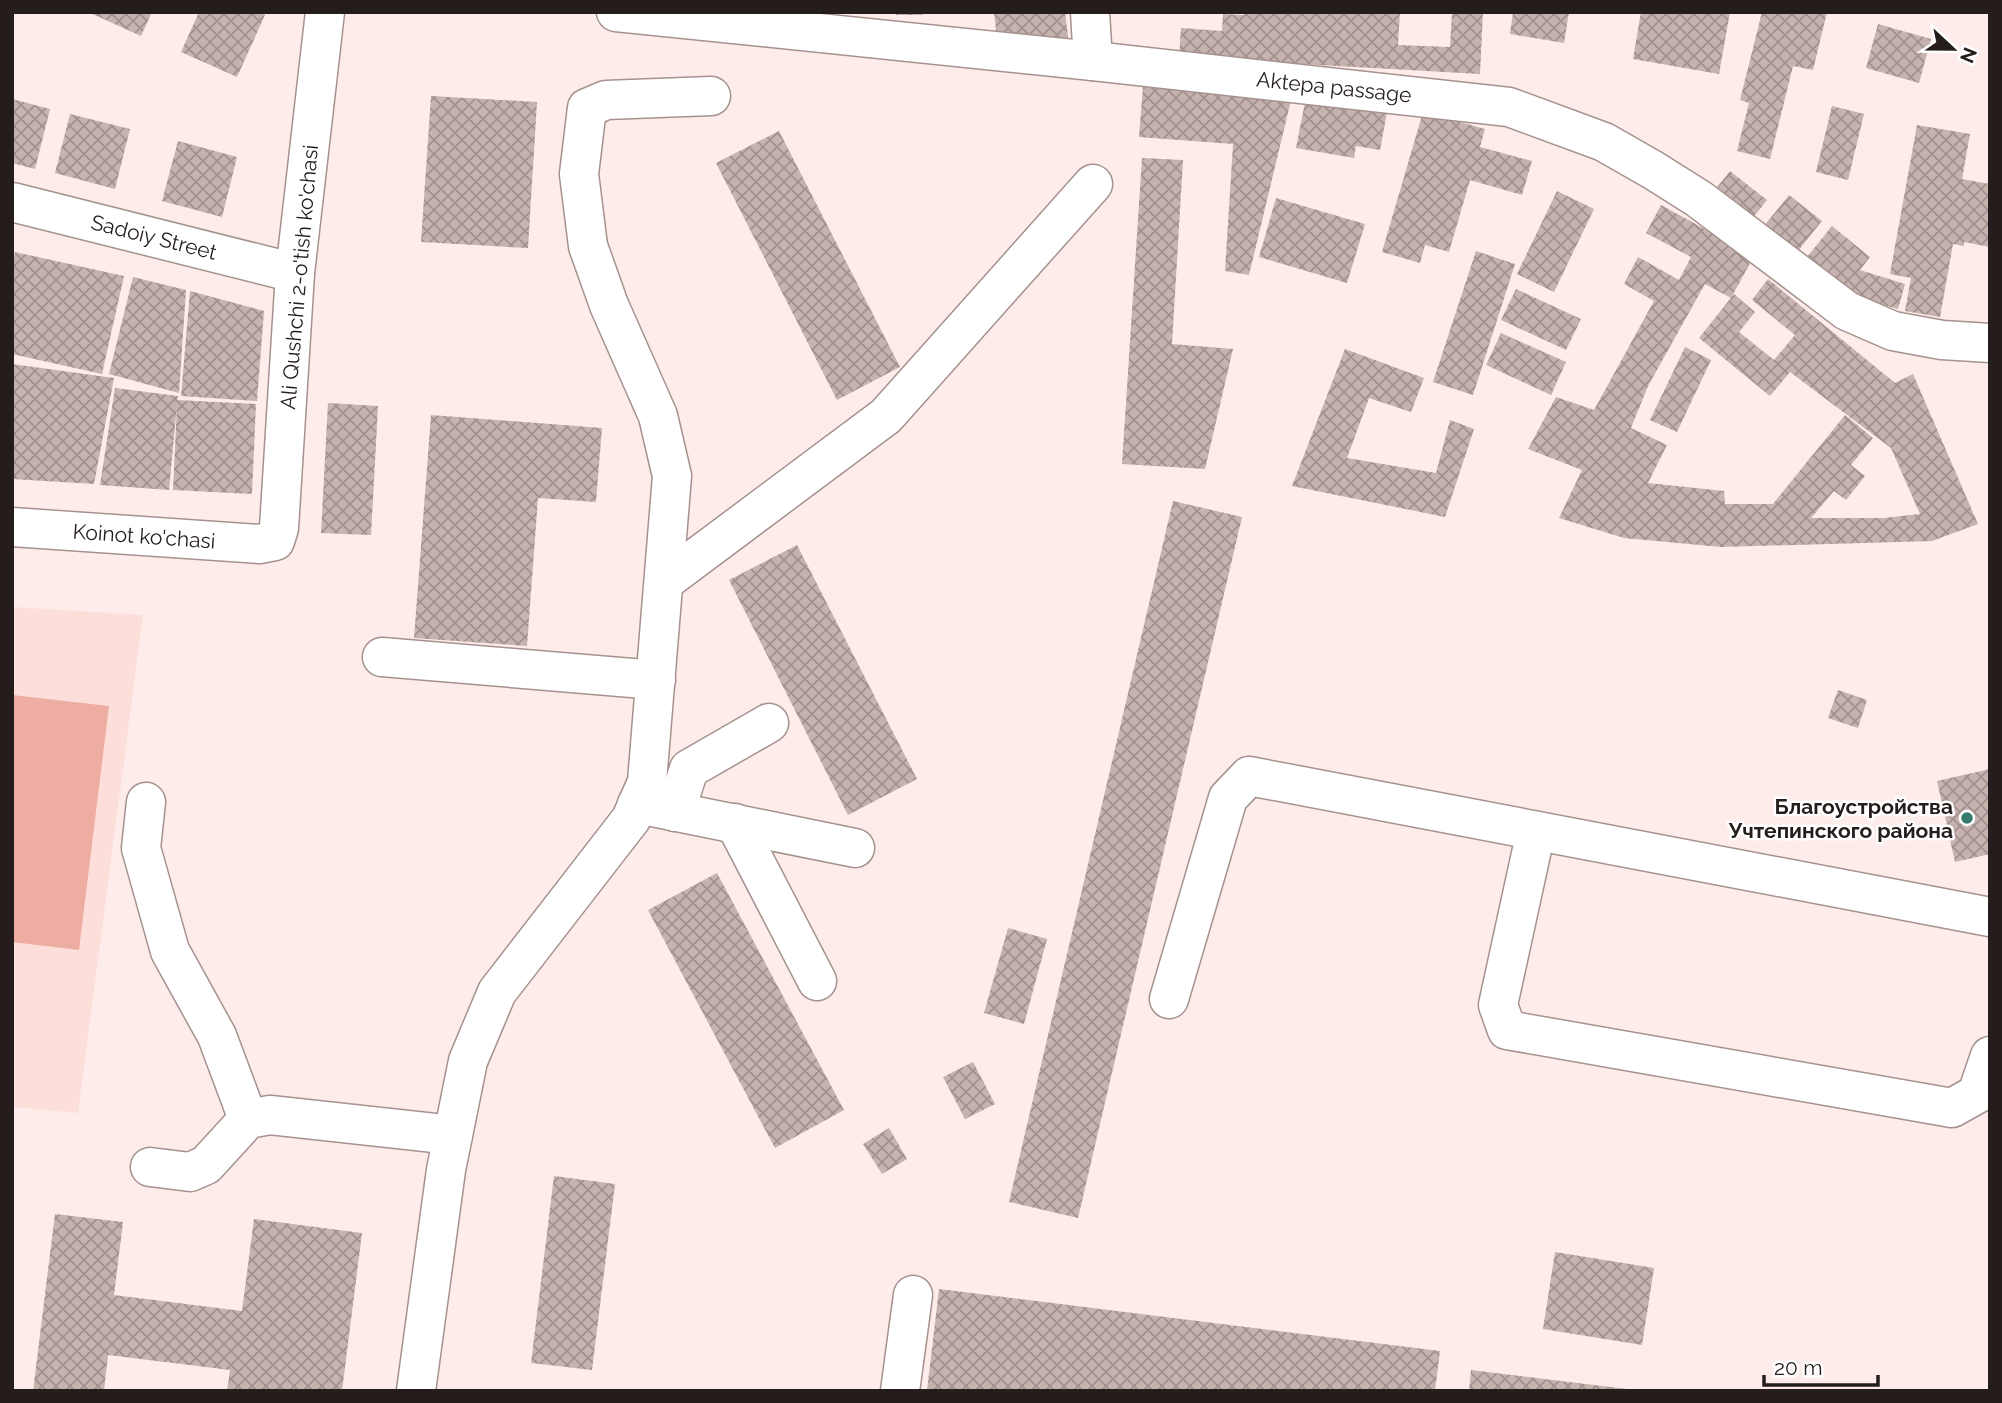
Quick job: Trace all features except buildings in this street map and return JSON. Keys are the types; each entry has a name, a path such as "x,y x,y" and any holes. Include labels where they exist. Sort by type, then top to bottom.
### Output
{"street":[{"name":"Ali Qushchi 2-o'tish ko'chasi","path":"275,541 279,528 295,272 325,12"},
{"name":"Aktepa passage","path":"616,12 1509,107 1604,142 1653,170 1699,199 1847,311 1893,331 1942,340 1990,343"},
{"path":"1090,12 1093,61"},
{"path":"416,1391 453,1135 468,1061 496,992 631,819 647,782 672,476 658,416 609,305 588,246 579,174 587,108 606,100 711,96"},
{"path":"665,581 886,416 1093,184"},
{"name":"Sadoiy Street","path":"12,202 295,272"},
{"name":"Koinot ko'chasi","path":"12,527 259,544 275,541"},
{"path":"382,657 656,680"},
{"path":"675,812 689,769 769,723"},
{"path":"1169,999 1228,798 1250,776 1990,917"},
{"path":"146,802 141,848 170,951 217,1035 248,1119"},
{"path":"637,804 855,848"},
{"path":"735,823 817,981"},
{"path":"1536,831 1498,1005 1507,1030 1952,1108 1977,1094 1990,1056"},
{"path":"150,1167 190,1172 206,1165 248,1119 270,1115 453,1135"},
{"path":"900,1391 913,1295"}],"shaded area":[{"path":"12,607 143,615 78,1113 12,1107"},
{"path":"12,695 109,706 79,950 12,942"}],"place":[{"name":"Благоустройства Учтепинского района","path":"1967,818"}]}
